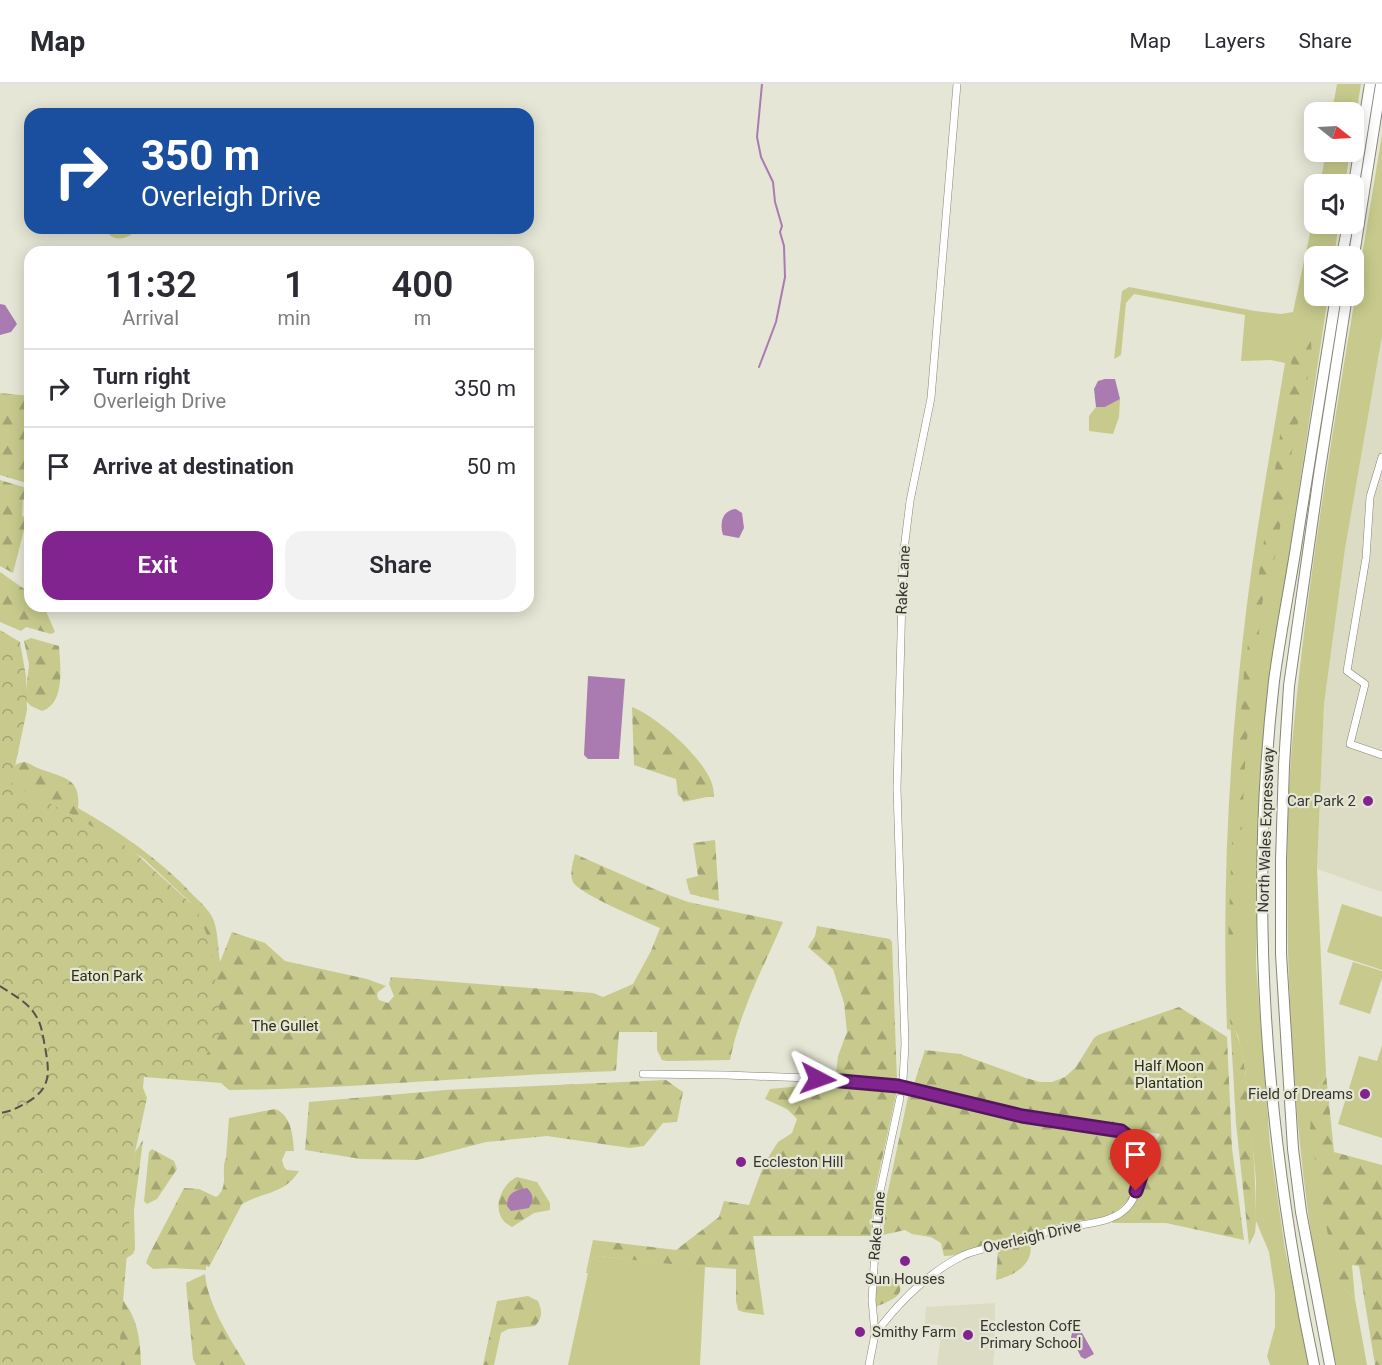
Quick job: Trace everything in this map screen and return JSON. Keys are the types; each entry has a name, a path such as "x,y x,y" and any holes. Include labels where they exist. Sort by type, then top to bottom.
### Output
{"highway":[{"path":"1356,174 1369,84"},
{"path":"1355,246 1381,84"},
{"name":"North Wales Expressway","path":"1314,1365 1295,1273 1275,1128 1264,963 1264,807 1275,679 1334,306"},
{"name":"North Wales Expressway","path":"1330,1365 1301,1212 1293,1149 1281,954 1281,860 1289,686 1345,306"}],"street":[{"name":"Rake Lane","path":"903,1080 905,1044 897,788 903,558 910,501 931,398 957,84"},
{"path":"1382,457 1370,497 1366,558 1347,671 1365,684 1350,744 1382,755"},
{"path":"643,1074 835,1079 898,1086 1022,1116 1143,1135"},
{"name":"Rake Lane","path":"869,1365 875,1334 872,1300 878,1201 900,1098"},
{"name":"Overleigh Drive","path":"875,1334 916,1287 931,1275 964,1256 980,1249 1058,1229 1100,1222 1117,1214 1130,1204 1143,1170 1145,1156 1143,1148 1121,1131"}],"shaded area":[{"path":"0,304 5,305 17,324 11,332 0,335"},
{"path":"1382,336 1382,892 1317,869 1324,704 1345,549"},
{"path":"1115,379 1120,399 1105,407 1096,407 1094,389 1098,381"},
{"path":"736,509 742,513 744,528 739,538 723,535 722,530 725,514"},
{"path":"588,676 625,679 619,759 588,759 584,755"},
{"path":"527,1188 532,1197 529,1208 511,1211 507,1206 510,1195"},
{"name":"Eccleston CofE Primary School","path":"995,1303 993,1365 937,1365 942,1325 925,1324 926,1307"},
{"path":"1073,1329 1081,1331 1094,1354 1085,1359 1081,1357 1071,1337"}],"green space":[{"path":"1337,84 1361,84 1358,102 1334,102"},
{"path":"1382,134 1382,336 1345,549 1324,704 1317,869 1326,1074 1313,1098 1344,1289 1355,1299 1367,1365 1336,1365 1308,1211 1297,1107 1288,950 1288,805 1299,679 1319,523 1353,306 1364,306 1363,246"},
{"path":"1324,162 1348,162 1347,174 1322,174"},
{"path":"109,234 131,234 121,238"},
{"path":"1310,234 1337,234 1336,246 1307,246"},
{"path":"1304,261 1304,306 1326,306 1272,668 1258,819 1256,965 1270,1145 1285,1249 1310,1365 1270,1365 1267,1356 1275,1327 1275,1292 1269,1252 1256,1221 1256,1180 1245,1069 1238,1036 1230,1020 1231,1030 1227,1029 1225,931 1230,784 1243,638 1285,363 1271,360 1241,361 1245,315 1134,294 1126,303 1121,355 1114,359 1122,291 1129,287 1255,311 1281,314 1293,312"},
{"path":"1303,336 1311,342 1312,357 1292,451 1276,553 1263,597 1246,748 1237,915 1228,947 1232,840 1244,671 1295,338"},
{"path":"0,393 24,395 24,482 0,475"},
{"path":"1120,399 1119,417 1113,434 1089,431 1089,416 1096,407 1105,407"},
{"path":"0,480 24,487 22,516 24,517 24,530 13,573 0,566"},
{"path":"0,572 24,589 24,612 46,612 55,632 51,634 26,627 21,631 0,622"},
{"name":"Eaton Park","path":"0,630 20,642 26,676 27,710 11,785 71,814 132,850 196,908 211,945 222,1031 200,1064 222,1083 144,1077 143,1088 147,1098 135,1152 118,1365 0,1365"},
{"path":"31,638 59,646 60,683 58,692 50,707 42,711 25,700 29,664 24,641"},
{"path":"632,707 653,718 685,746 709,777 714,797 683,802 678,795 676,779 634,765"},
{"name":"The Gullet","path":"25,762 70,781 77,791 78,808 154,859 203,905 214,921 220,962 232,932 265,943 285,961 367,979 386,986 378,992 377,996 379,1000 388,1003 394,996 389,984 391,977 593,993 603,997 633,984 651,951 660,928 599,900 578,887 571,875 575,854 688,902 783,922 746,1006 730,1060 662,1060 657,1050 657,1032 619,1032 616,1071 229,1090 199,1064 191,903 143,858 71,814 0,804 11,768"},
{"path":"715,840 719,901 690,894 686,879 698,876 693,843"},
{"path":"1342,904 1382,917 1382,970 1327,952"},
{"path":"817,926 890,939 892,942 897,1081 836,1074 838,1056 847,1032 844,1003 833,969 808,947 815,936"},
{"path":"1353,962 1382,971 1382,978 1370,1014 1339,1004"},
{"name":"Half Moon Plantation","path":"1179,1007 1227,1037 1232,1148 1244,1240 1166,1223 1112,1223 1115,1217 1127,1208 1141,1184 1150,1152 1160,1134 1047,1116 913,1087 925,1050 960,1054 1026,1078 1040,1082 1052,1082 1065,1077 1076,1067 1098,1035"},
{"path":"1230,1018 1241,1051 1250,1109 1256,1221 1255,1233 1249,1245 1236,1123"},
{"name":"Field of Dreams","path":"1382,1045 1382,1138 1338,1124 1359,1056 1377,1061"},
{"path":"1326,1074 1334,1152 1382,1165 1382,1365 1375,1365 1359,1266 1352,1265 1355,1299 1344,1289 1333,1265 1310,1129 1313,1098"},
{"path":"666,1080 683,1092 677,1122 663,1123 644,1146 630,1148 547,1136 486,1142 417,1160 361,1159 305,1150 309,1102 446,1090"},
{"path":"811,1081 897,1090 874,1196 871,1236 753,1236 764,1315 738,1310 736,1269 599,1256 591,1259 588,1273 586,1273 593,1240 676,1250 719,1217 724,1201 749,1205 764,1164 778,1142 792,1133 797,1119 787,1109 765,1099 770,1089 802,1086"},
{"path":"909,1092 943,1099 974,1111 1140,1142 1144,1146 1135,1188 1120,1208 1108,1215 1052,1226 954,1255 944,1256 941,1243 931,1237 912,1234 905,1230 883,1235 885,1205"},
{"path":"275,1109 285,1116 292,1132 294,1151 286,1151 282,1160 287,1170 299,1171 293,1179 280,1188 242,1204 209,1267 206,1266 206,1270 153,1269 146,1263 149,1255 184,1188 199,1189 216,1197 223,1189 229,1118"},
{"path":"143,1140 134,1210 135,1249 133,1254 125,1259 135,1152"},
{"path":"152,1149 174,1161 177,1169 157,1199 147,1204 144,1201 149,1152"},
{"path":"517,1177 537,1182 550,1203 550,1210 534,1213 512,1227 504,1221 500,1214 499,1202 507,1184"},
{"path":"1029,1240 1030,1255 1023,1267 996,1280 998,1249"},
{"path":"599,1256 705,1267 700,1365 568,1365 591,1259"},
{"path":"205,1274 215,1310 246,1365 196,1365 193,1359 186,1283"},
{"path":"891,1278 898,1282 900,1292 894,1298 876,1307 876,1288"},
{"path":"119,1296 134,1320 139,1337 141,1365 116,1365"},
{"path":"528,1296 538,1301 541,1314 538,1323 535,1326 508,1329 501,1333 494,1365 483,1365 497,1301"}],"waterway":[{"path":"759,367 776,322 785,277 784,246 780,232 782,226 775,202 773,182 761,157 757,137 762,84"}],"railway":[{"path":"0,986 25,1003 38,1020 44,1039 48,1073 44,1086 34,1098 13,1110 0,1113"}],"place":[{"name":"Car Park 2","path":"1368,801"},
{"name":"Field of Dreams","path":"1365,1094"},
{"name":"Eccleston Hill","path":"741,1162"},
{"name":"Sun Houses","path":"905,1261"},
{"name":"Smithy Farm","path":"860,1332"},
{"name":"Eccleston CofE Primary School","path":"968,1335"}],"route":[{"path":"818,1079 898,1086 1022,1116 1121,1131 1143,1148 1145,1156 1143,1170 1136,1191"}]}
